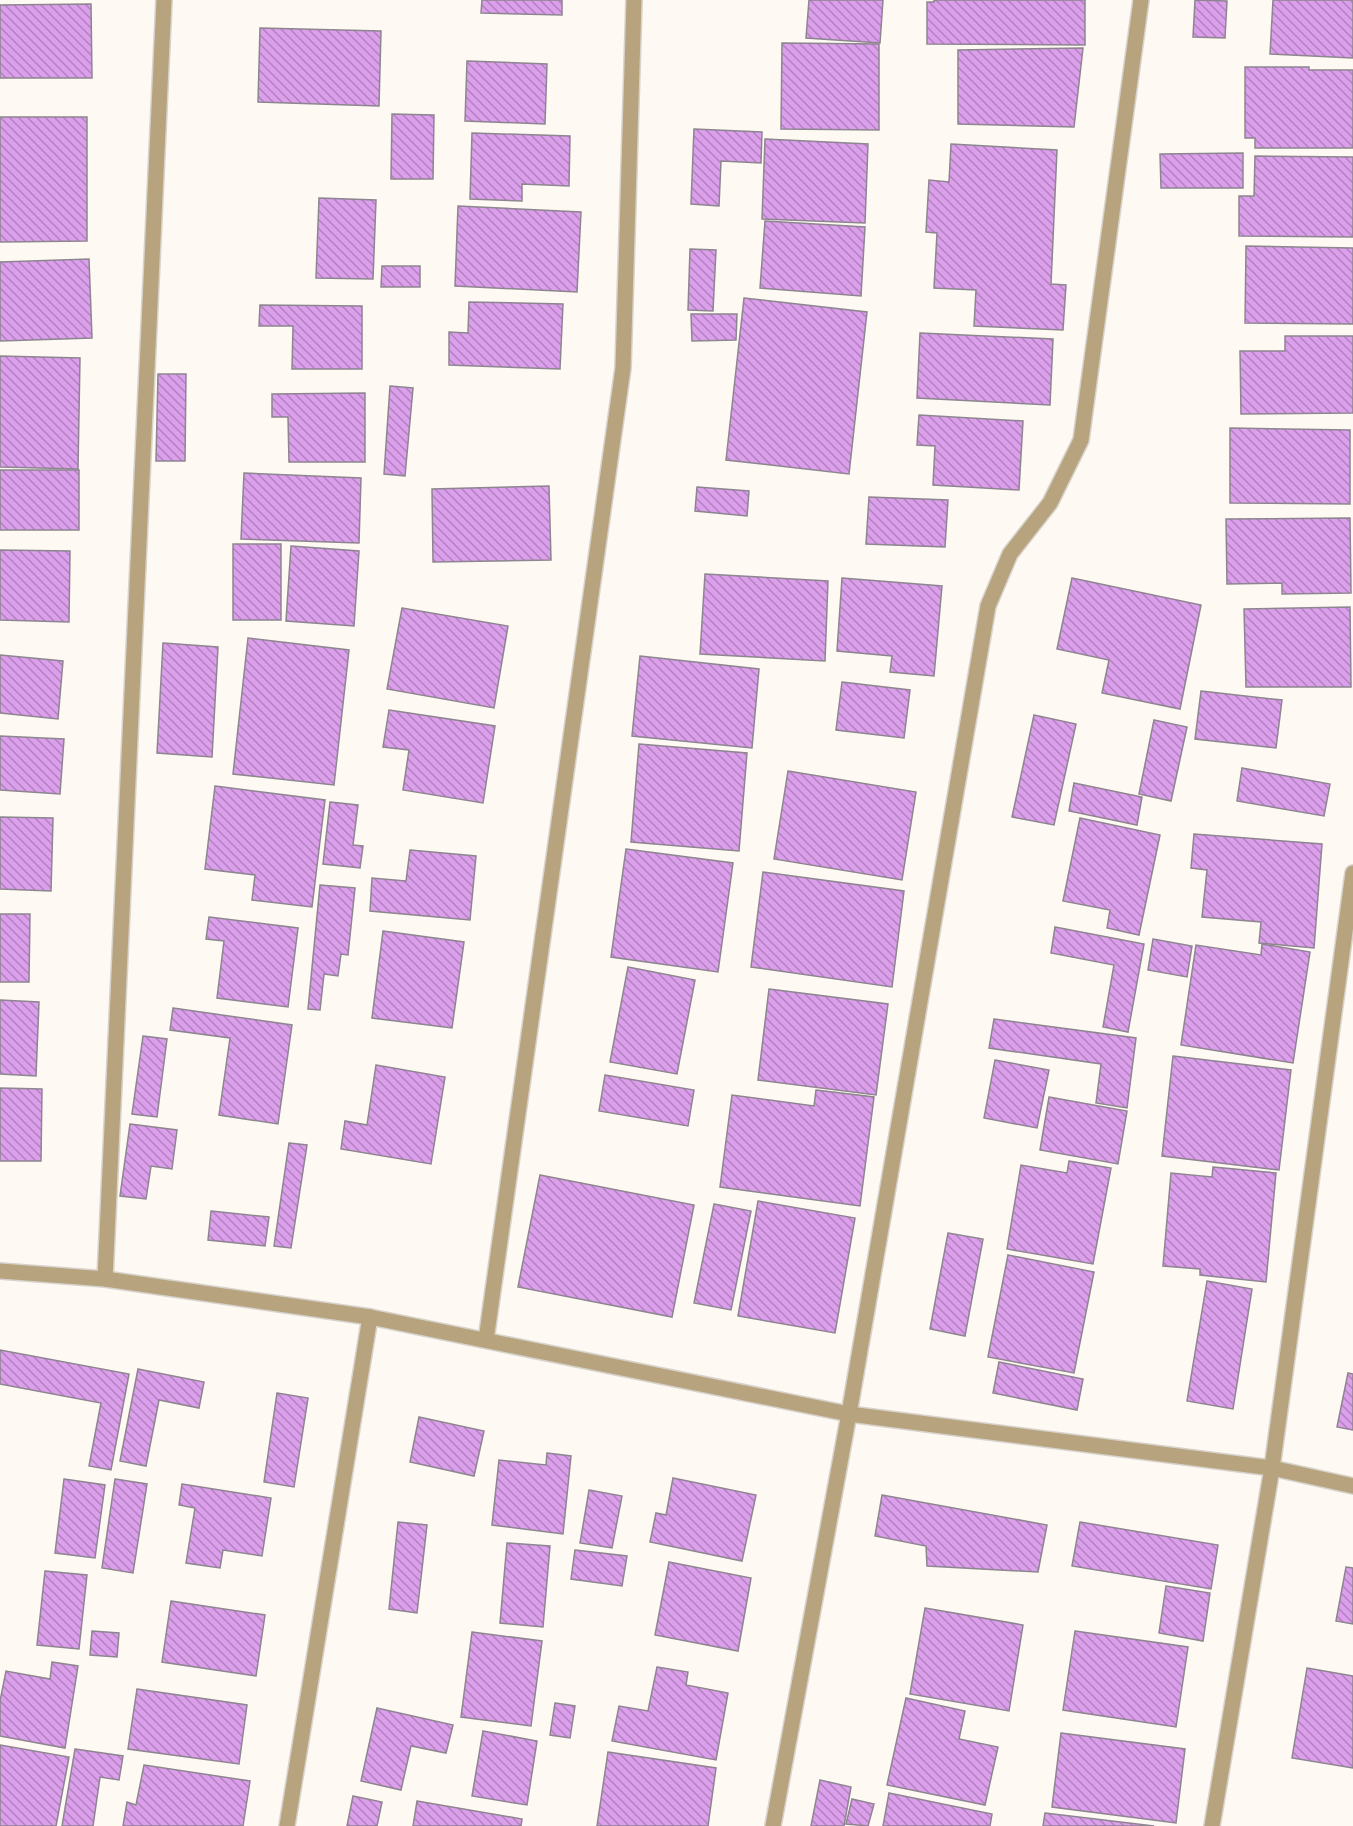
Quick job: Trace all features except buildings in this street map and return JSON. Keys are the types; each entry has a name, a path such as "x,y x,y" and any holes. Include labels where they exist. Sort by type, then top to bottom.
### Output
{"street":[{"path":"105,1279 164,0"},
{"path":"486,1340 623,368 634,0"},
{"path":"773,1826 849,1414 988,606 1010,555 1050,503 1081,440 1141,0"},
{"path":"1212,1826 1272,1468 1353,873"},
{"path":"0,1271 105,1279 370,1317 849,1414 1272,1468 1353,1486"},
{"path":"287,1826 370,1317"}]}
